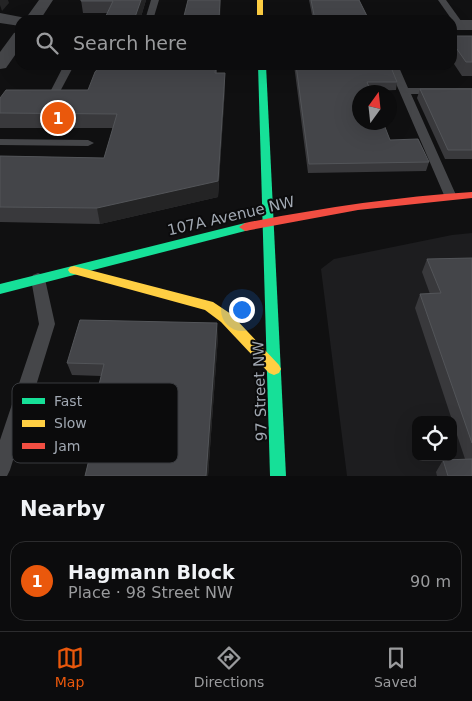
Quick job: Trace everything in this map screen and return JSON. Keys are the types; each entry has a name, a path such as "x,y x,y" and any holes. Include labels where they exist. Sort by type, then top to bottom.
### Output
{"main road":[{"path":"260,0 260,15"},
{"name":"97 Street NW","path":"262,70 278,476"},
{"name":"107A Avenue NW","path":"0,289 268,220 403,199 472,195"},
{"path":"74,270 209,306 226,318 274,369"}],"street":[{"path":"36,15 46,0"},
{"path":"0,18 15,20"},
{"path":"0,64 15,43"}],"lane":[{"path":"150,15 155,0"},
{"path":"442,0 453,15"},
{"path":"34,99 51,99 66,70"},
{"path":"395,70 450,195"},
{"path":"404,91 472,91"},
{"path":"0,142 88,143"},
{"path":"28,383 47,324 38,279"},
{"path":"0,470 12,433"}],"shaded area":[{"path":"472,233 472,476 347,476 321,269 334,259 452,235"}],"building":[{"path":"141,0 136,15 106,15 113,1 81,1"},
{"path":"188,0 220,0 219,15 184,15"},
{"path":"311,0 359,0 366,15 314,15"},
{"path":"457,36 472,36 472,62 466,62 457,49"},
{"path":"97,70 215,70 215,73 225,73 218,181 97,208 0,207 0,156 104,158 117,114 0,113 0,98 6,90 88,90"},
{"path":"297,70 392,70 397,82 367,82 368,85 352,85 352,130 386,130 390,140 418,139 429,162 309,164"},
{"path":"420,89 472,89 472,150 448,150"},
{"path":"472,258 472,443 420,294 441,293 427,259"},
{"path":"80,320 217,323 206,476 85,476 88,463 178,463 178,383 99,383 104,364 67,363"},
{"path":"472,459 472,476 448,476 443,461"}],"traffic: fast":[{"path":"262,70 278,476"},
{"path":"0,289 245,227"}],"traffic: slow":[{"path":"260,0 260,15"},
{"path":"74,270 209,306 226,318 274,369"}],"traffic: jam":[{"path":"245,227 358,207 472,195"}],"place":[{"name":"Hagmann Block","path":"58,118"}]}
